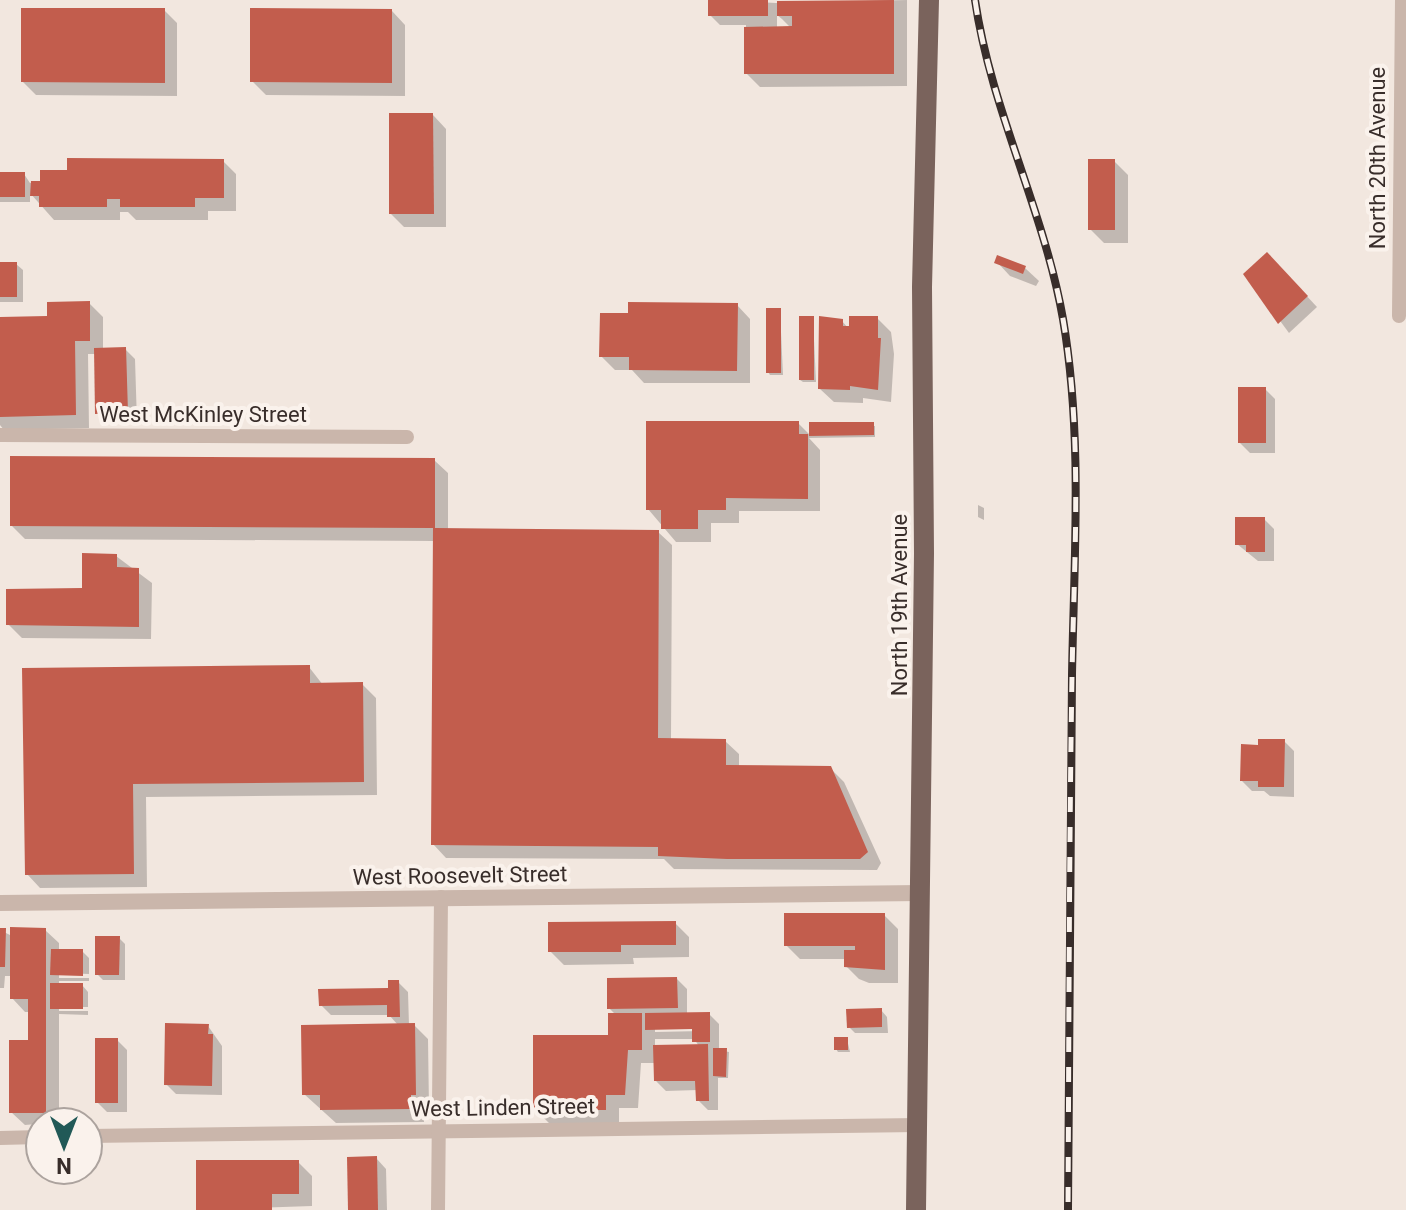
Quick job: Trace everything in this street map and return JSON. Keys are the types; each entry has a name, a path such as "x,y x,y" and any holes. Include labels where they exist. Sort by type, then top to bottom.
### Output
{"main road":[{"name":"North 19th Avenue","path":"916,1210 921,893 922,287 929,0"}],"street":[{"name":"North 20th Avenue","path":"1399,316 1402,0"},
{"name":"West McKinley Street","path":"0,435 407,437"},
{"name":"West Roosevelt Street","path":"0,903 921,893"},
{"path":"438,1210 441,897"},
{"name":"West Linden Street","path":"104,1136 919,1125"},
{"path":"0,1138 24,1137"}],"building":[{"path":"708,0 768,0 768,16 708,16"},
{"path":"894,0 894,74 744,74 744,27 792,26 792,16 777,16 777,1"},
{"path":"21,8 165,8 165,83 21,82"},
{"path":"250,8 392,9 392,83 250,82"},
{"path":"389,113 433,113 434,214 389,214"},
{"path":"67,158 224,159 224,198 195,198 195,207 120,207 120,199 107,199 107,207 39,207 39,196 30,196 31,181 40,181 40,170 67,170"},
{"path":"1088,159 1115,159 1115,230 1088,230"},
{"path":"0,172 25,172 25,197 0,197"},
{"path":"1267,252 1308,296 1278,324 1243,274"},
{"path":"997,255 1026,266 1023,274 994,263"},
{"path":"0,262 17,262 17,297 0,297"},
{"path":"90,301 90,341 75,341 76,415 0,417 0,317 47,316 47,302"},
{"path":"628,302 738,303 737,371 629,370 629,357 599,357 600,313 628,313"},
{"path":"766,308 781,308 781,373 766,373"},
{"path":"799,316 814,316 814,380 799,380"},
{"path":"819,316 843,319 843,326 849,326 849,316 878,316 878,338 881,338 878,390 850,386 850,390 818,389"},
{"path":"126,347 128,413 95,414 94,348"},
{"path":"1238,387 1266,387 1266,443 1238,443"},
{"path":"646,421 799,421 799,434 808,434 808,499 726,498 726,510 698,510 698,529 661,529 661,510 646,510"},
{"path":"809,422 874,422 874,435 809,436"},
{"path":"10,456 435,458 435,528 659,530 658,738 726,739 726,765 831,766 868,852 860,859 727,859 658,856 658,847 431,845 433,528 10,526"},
{"path":"1235,517 1265,517 1265,552 1246,552 1246,545 1235,545"},
{"path":"82,553 117,554 117,567 139,568 139,627 6,625 6,589 82,588"},
{"path":"310,665 310,683 363,682 364,782 133,784 134,874 25,875 22,668"},
{"path":"1258,739 1285,739 1284,787 1258,787 1258,781 1240,781 1241,744 1258,745"},
{"path":"784,913 885,913 885,970 844,967 844,950 855,950 855,946 784,946"},
{"path":"676,921 676,945 621,945 621,952 548,952 548,922"},
{"path":"10,927 46,928 46,1106 24,1106 24,1113 9,1113 9,1040 28,1040 28,999 10,999"},
{"path":"0,928 6,928 5,967 0,967"},
{"path":"95,936 120,936 119,975 95,975"},
{"path":"51,949 83,949 83,976 50,975"},
{"path":"677,977 678,1008 607,1009 607,978"},
{"path":"388,980 399,980 400,1017 387,1017 387,1005 319,1006 318,989 388,988"},
{"path":"50,983 83,983 83,1009 50,1009"},
{"path":"882,1008 882,1027 847,1028 846,1009"},
{"path":"710,1012 710,1042 692,1042 692,1029 645,1030 645,1013"},
{"path":"608,1013 642,1013 642,1050 628,1050 625,1095 606,1095 606,1110 533,1110 533,1035 608,1035"},
{"path":"165,1023 209,1024 208,1034 213,1034 212,1086 164,1085"},
{"path":"415,1023 416,1095 411,1095 411,1109 320,1110 320,1095 302,1095 301,1025"},
{"path":"834,1037 848,1037 848,1050 834,1050"},
{"path":"95,1038 118,1038 118,1103 95,1103"},
{"path":"708,1044 709,1101 696,1101 695,1081 654,1081 653,1045"},
{"path":"713,1048 727,1048 726,1077 713,1076"},
{"path":"377,1156 378,1210 348,1210 347,1157"},
{"path":"196,1160 299,1160 299,1194 272,1194 272,1210 196,1210"}],"railway":[{"path":"975,0 993,81 1054,279 1063,319 1073,408 1076,497 1070,809 1068,1210"}]}
